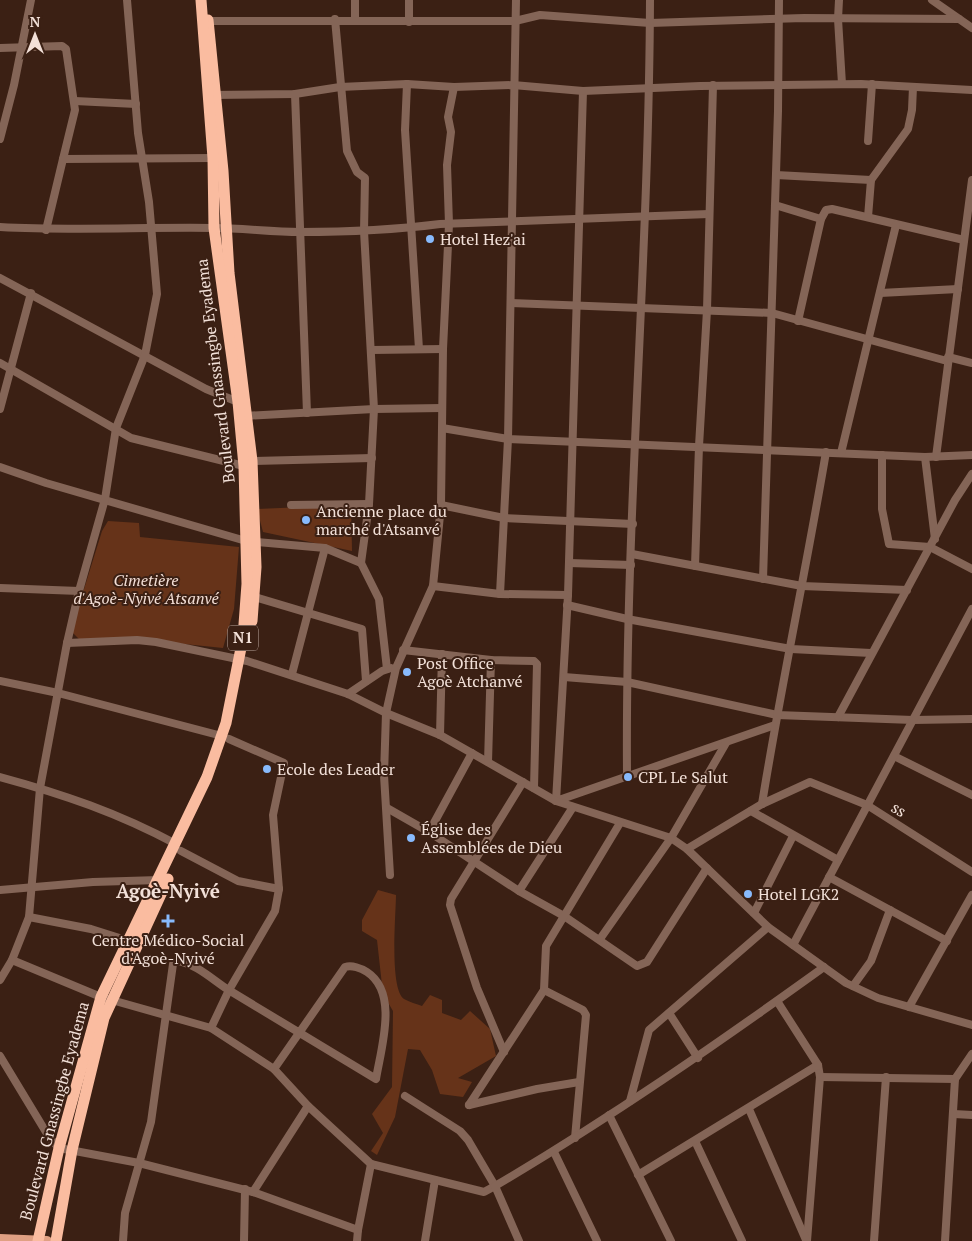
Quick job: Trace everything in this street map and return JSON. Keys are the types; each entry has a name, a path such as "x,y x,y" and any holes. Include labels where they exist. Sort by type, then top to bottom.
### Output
{"highway":[{"name":"Boulevard Gnassingbe Eyadema","path":"201,0 212,95 212,158 238,402 243,416"},
{"name":"Boulevard Gnassingbe Eyadema","path":"56,1241 72,1150 99,1037 106,998 179,848 226,737 243,660 254,597 248,464 233,311 220,228 208,21 209,0"},
{"name":"Boulevard Gnassingbe Eyadema","path":"243,660 251,540"},
{"name":"Boulevard Gnassingbe Eyadema","path":"38,1241 59,1148 106,998 129,941 159,880 179,848"}],"main road":[{"path":"0,1239 47,1241"}],"street":[{"path":"0,140 14,85 31,0"},
{"path":"0,980 12,960 29,917 40,788 67,643 79,591 105,499 116,428 144,355 156,294 149,202 142,157 126,0"},
{"path":"355,0 355,20"},
{"path":"409,0 409,22"},
{"path":"500,594 508,439 516,0"},
{"path":"628,775 627,619 632,554 642,308 650,0"},
{"path":"763,579 776,175 779,0"},
{"path":"839,0 838,19 842,84"},
{"path":"932,0 972,28"},
{"path":"208,21 515,21 540,15 650,23 778,19 959,19"},
{"path":"335,20 347,151 357,172 365,178 364,231 374,409 369,504 360,563 379,599 387,668"},
{"path":"0,48 64,47 75,102 73,124 46,230"},
{"path":"212,95 295,94 340,87 407,84 454,87 514,85 583,91 842,84 972,90"},
{"path":"407,84 406,130 413,229 418,349"},
{"path":"868,141 872,84"},
{"path":"695,566 699,446 707,310 713,86"},
{"path":"390,876 384,776 386,713 396,668 433,586 441,505 443,349 449,224 448,165 451,132 448,117 454,87"},
{"path":"868,218 871,180 908,129 911,120 913,87"},
{"path":"556,801 568,595 571,442 583,91"},
{"path":"295,94 298,232 307,413"},
{"path":"75,102 136,104"},
{"path":"63,159 212,158"},
{"path":"776,175 871,180"},
{"path":"936,457 964,240 969,225 972,180"},
{"path":"775,205 821,219"},
{"path":"798,321 821,219 826,210 832,209 964,240"},
{"path":"0,227 46,230 220,228 298,232 364,231 413,229 449,224 709,214"},
{"path":"841,453 896,225"},
{"path":"0,278 31,293 206,390 238,402"},
{"path":"880,293 958,289"},
{"path":"0,409 31,293"},
{"path":"511,303 772,313 868,340 972,363"},
{"path":"372,350 443,349"},
{"path":"0,363 131,438 141,441 248,464 372,458"},
{"path":"243,416 374,409 442,408"},
{"path":"442,428 508,439 925,457 972,456"},
{"path":"687,849 762,804 826,452"},
{"path":"882,455 882,509 888,542 892,544 930,547 972,570"},
{"path":"925,457 934,539"},
{"path":"0,467 46,483 251,540 324,548 360,563"},
{"path":"838,717 871,653 972,474"},
{"path":"291,505 369,504"},
{"path":"441,505 504,518 570,523 633,524"},
{"path":"292,674 324,548"},
{"path":"632,554 802,586 907,590"},
{"path":"568,563 631,565"},
{"path":"433,586 500,594 568,595"},
{"path":"0,588 79,591"},
{"path":"254,597 362,629 366,681"},
{"path":"567,605 627,619 791,649 871,653"},
{"path":"793,945 972,609"},
{"path":"67,643 147,641 243,660 292,674 348,694 386,713 440,735 556,801 670,838 687,849 768,927 853,986 878,998 972,1025"},
{"path":"403,650 491,660 534,662 537,664 534,788"},
{"path":"440,735 442,654"},
{"path":"488,762 491,660"},
{"path":"348,694 387,668 396,668"},
{"path":"564,677 627,682 777,715 913,720 972,718"},
{"path":"0,681 58,693 226,737 284,763 273,815 279,890 273,917 229,990 211,1028"},
{"path":"556,801 775,725"},
{"path":"600,939 670,838 726,743"},
{"path":"429,832 472,753"},
{"path":"894,756 972,796"},
{"path":"0,777 83,801 131,820 238,881 279,890"},
{"path":"504,1052 477,988 451,911 451,899 523,782"},
{"name":"ss","path":"762,804 806,783 814,782 867,805 972,872"},
{"path":"518,891 573,807"},
{"path":"386,808 429,832 518,891 564,916 637,966 647,962 707,868"},
{"path":"751,811 838,860"},
{"path":"579,1082 537,1089 469,1105 544,990 544,950 620,823"},
{"path":"754,913 793,836"},
{"path":"829,877 947,941"},
{"path":"0,890 33,886 159,880"},
{"path":"909,1007 972,895"},
{"path":"853,986 872,961 890,910"},
{"path":"29,917 91,929 129,941"},
{"path":"630,1101 647,1033 768,927"},
{"path":"12,960 106,998 211,1028 274,1069 308,1106 371,1164 484,1192 554,1152 698,1058 824,967"},
{"path":"123,1241 125,1213 150,1122 173,964 178,961 190,965 229,990 299,1032 376,1079 386,1016 377,981 363,970 349,966 345,967 299,1032 274,1069"},
{"path":"544,990 585,1012 575,1138"},
{"path":"777,1001 818,1065 820,1077 806,1241"},
{"path":"669,1013 698,1058"},
{"path":"945,1241 955,1079 972,1054"},
{"path":"0,1056 49,1137 59,1148 139,1163 249,1190 358,1230"},
{"path":"638,1175 818,1065"},
{"path":"820,1077 955,1079"},
{"path":"874,1241 886,1077"},
{"path":"405,1096 460,1131 468,1140 495,1186 519,1241"},
{"path":"244,1241 249,1190 308,1106"},
{"path":"749,1108 806,1241"},
{"path":"954,1114 972,1114"},
{"path":"609,1115 671,1241"},
{"path":"695,1141 742,1241"},
{"path":"554,1152 597,1241"},
{"path":"356,1241 371,1164"},
{"path":"425,1241 435,1180"}],"green space":[{"name":"Ancienne place du marché d'Atsanvé","path":"351,505 352,551 263,532 257,509"},
{"name":"Cimetière d'Agoè-Nyivé Atsanvé","path":"108,521 139,523 140,537 239,547 234,609 223,648 136,639 82,642 71,631 102,531"},
{"path":"378,890 396,895 395,966 399,992 404,999 422,1006 430,995 442,1000 442,1013 461,1020 470,1011 490,1029 496,1056 458,1078 472,1082 463,1097 440,1094 432,1070 420,1050 408,1049 395,1117 377,1155 371,1151 383,1133 372,1114 392,1087 393,1011 383,994 377,940 362,931 362,920"}],"place":[{"name":"Hotel Hez'ai","path":"430,239"},
{"name":"Ancienne place du marché d'Atsanvé","path":"306,520"},
{"name":"Post Office Agoè Atchanvé","path":"407,672"},
{"name":"Ecole des Leader","path":"267,769"},
{"name":"CPL Le Salut","path":"628,777"},
{"name":"Église des Assemblées de Dieu","path":"411,838"},
{"name":"Hotel LGK2","path":"748,894"},
{"name":"Centre Médico-Social d'Agoè-Nyivé","path":"168,921"}],"district":[{"name":"Agoè-Nyivé","path":"168,891"}]}
